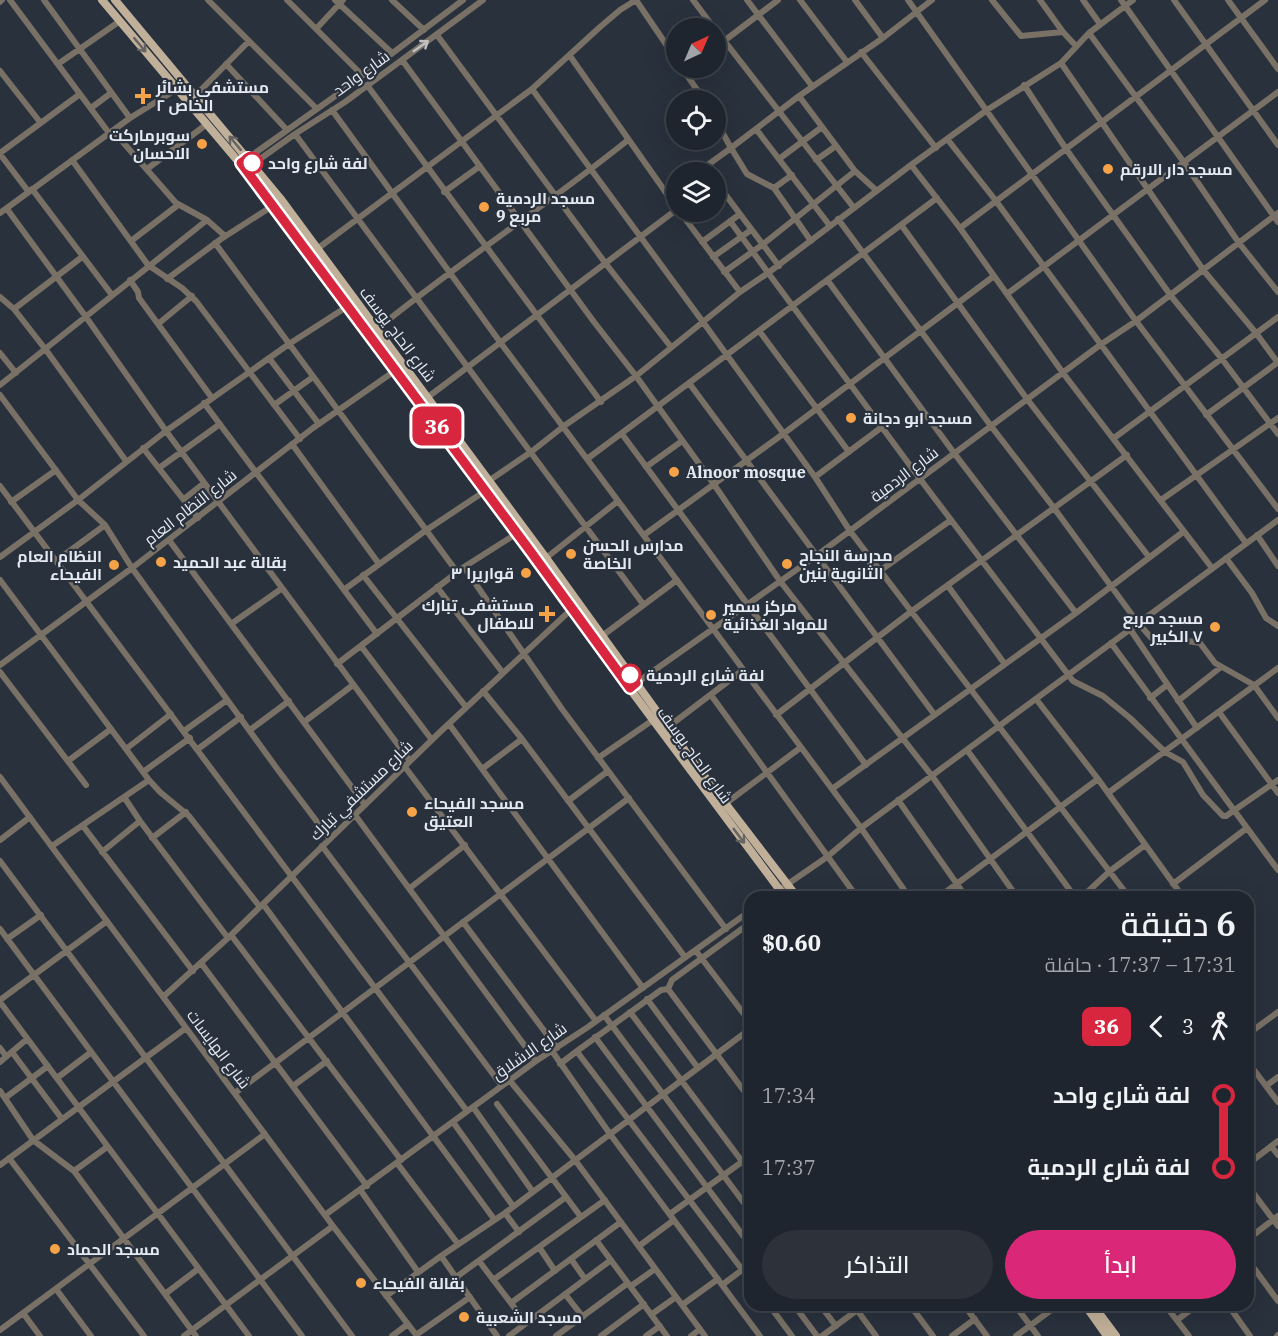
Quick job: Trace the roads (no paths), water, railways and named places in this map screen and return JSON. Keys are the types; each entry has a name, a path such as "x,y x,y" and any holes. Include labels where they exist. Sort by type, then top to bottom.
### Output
{"main road":[{"name":"شارع الحاج يوسف","path":"102,0 207,124 247,164 274,205 396,370 602,636 653,720 779,889"},
{"name":"شارع الحاج يوسف","path":"119,1 317,249 428,397 485,486"},
{"name":"شارع الحاج يوسف","path":"521,531 546,558 576,605 595,642 668,727 792,891"},
{"path":"1089,1311 1107,1336"},
{"path":"1097,1311 1116,1336"}],"street":[{"path":"10,0 110,133 121,140 178,205 207,220 225,236"},
{"path":"44,0 130,118"},
{"path":"207,0 317,109"},
{"path":"286,0 362,75"},
{"path":"392,0 424,30"},
{"name":"شارع واحد","path":"247,164 287,130 424,30 454,2 463,0"},
{"name":"شارع واحد","path":"247,164 332,110 483,0"},
{"path":"317,249 532,89 620,10 636,0 666,44"},
{"path":"693,0 707,18"},
{"path":"747,0 812,86"},
{"path":"726,39 777,0"},
{"path":"800,0 847,62"},
{"path":"855,0 883,38"},
{"path":"908,0 1136,321 1278,509"},
{"path":"716,162 812,86 883,38 932,0"},
{"path":"992,0 1021,36 1063,32"},
{"path":"1040,0 1076,46"},
{"path":"1083,0 1100,24"},
{"path":"345,589 564,426 636,376 740,292 779,266 911,165 987,110 1060,63 1123,3 1133,0"},
{"path":"1174,0 1278,145"},
{"path":"1228,0 1278,69"},
{"path":"960,228 1265,0"},
{"path":"316,28 339,1 392,53"},
{"path":"1123,3 1277,217"},
{"path":"58,64 120,21"},
{"path":"1089,33 1183,161 1239,243 1278,292"},
{"path":"438,34 606,264 671,347"},
{"path":"195,96 249,41"},
{"path":"726,44 854,208"},
{"path":"861,52 936,148"},
{"path":"570,56 666,193"},
{"path":"402,60 636,376 780,581 932,776 1013,891"},
{"path":"1060,63 1204,271 1278,363 1206,415"},
{"path":"226,64 287,130"},
{"path":"0,71 40,123"},
{"path":"367,85 600,402"},
{"path":"1024,85 1066,149 1171,296 1278,434"},
{"path":"0,213 130,118 177,88"},
{"path":"532,89 703,322 850,531 1125,891"},
{"path":"1007,294 1278,92"},
{"path":"91,108 111,93"},
{"path":"81,94 0,154 111,295"},
{"path":"799,96 855,171 877,191"},
{"path":"332,110 500,342 861,828 905,891"},
{"path":"147,169 207,124"},
{"path":"779,159 822,127"},
{"path":"756,129 830,226"},
{"path":"295,134 643,604"},
{"path":"726,139 747,174 774,188 811,241"},
{"path":"377,329 416,297 556,196 628,140"},
{"path":"948,140 996,201 1246,543"},
{"path":"816,160 836,146"},
{"path":"72,160 148,265 192,296 300,439"},
{"path":"911,165 960,228 1063,373 1212,568"},
{"path":"444,192 480,166"},
{"path":"724,272 762,245 855,171"},
{"path":"774,188 792,175"},
{"path":"726,195 779,266"},
{"path":"587,459 865,254 937,198"},
{"path":"131,241 178,205"},
{"path":"167,279 225,236 274,205"},
{"path":"7,209 181,452 353,685 465,845 596,1021"},
{"path":"702,242 740,214"},
{"name":"شارع الردمية","path":"633,686 816,556 1277,217"},
{"path":"428,397 666,218"},
{"path":"838,219 1138,623 1155,642 1179,639 1200,643 1214,662 1254,685 1278,718"},
{"path":"0,385 207,220"},
{"path":"730,221 981,561 1076,683 1102,696 1130,718 1163,751 1183,762 1203,795 1223,816 1235,812 1278,780"},
{"path":"687,222 740,292"},
{"path":"902,225 1027,399 1149,557"},
{"path":"713,257 751,230"},
{"path":"215,243 457,572"},
{"path":"14,309 82,257"},
{"path":"644,535 994,276"},
{"path":"130,280 139,298 212,398"},
{"path":"828,281 954,453 1076,613"},
{"path":"159,324 192,296"},
{"path":"0,297 14,309 46,350 126,461"},
{"path":"0,557 35,533 166,431 289,344 348,306"},
{"path":"1114,438 1278,317"},
{"path":"760,332 849,452"},
{"path":"0,353 16,373"},
{"path":"269,358 319,424"},
{"name":"شارع النظام العام","path":"0,665 169,540 292,444 396,370"},
{"path":"274,405 313,377"},
{"path":"689,383 934,714"},
{"path":"0,395 78,500 105,525 132,568 330,839"},
{"path":"204,404 377,634"},
{"path":"1161,500 1278,418"},
{"path":"159,468 220,424"},
{"path":"814,477 882,427"},
{"path":"622,434 866,765"},
{"path":"646,467 682,441"},
{"path":"292,444 379,564"},
{"path":"143,448 198,518"},
{"path":"776,715 912,611 1127,455"},
{"path":"11,502 56,470"},
{"path":"183,499 204,483"},
{"path":"0,486 375,987 533,1192"},
{"path":"546,558 618,501"},
{"path":"881,570 951,520"},
{"path":"776,891 827,857 861,828 1278,520"},
{"path":"56,561 105,525"},
{"path":"337,664 457,572 521,531"},
{"path":"832,789 1184,532"},
{"path":"1257,535 1278,566"},
{"path":"169,540 364,805"},
{"path":"1226,558 1252,593 1266,618 1278,627"},
{"path":"464,567 598,758 726,929"},
{"path":"363,575 466,707"},
{"path":"0,580 149,780 164,796 186,812 261,906 494,1219"},
{"path":"602,636 677,580"},
{"path":"948,586 1004,663"},
{"path":"437,587 503,673"},
{"path":"231,624 281,589"},
{"name":"شارع مستشفي تبارك","path":"163,997 229,937 466,707 576,605"},
{"path":"1130,629 1197,728"},
{"path":"1111,643 1278,870"},
{"path":"361,646 432,740"},
{"path":"1178,701 1221,667"},
{"path":"1108,793 1278,668"},
{"path":"668,727 743,670"},
{"path":"0,672 86,785"},
{"path":"304,722 353,685"},
{"path":"1150,698 1167,685"},
{"path":"483,691 522,739 685,957"},
{"path":"711,695 852,891"},
{"path":"1036,699 1098,779 1178,891"},
{"path":"184,731 227,700"},
{"path":"250,730 289,701"},
{"path":"1219,712 1278,793"},
{"path":"126,749 171,714"},
{"path":"198,749 241,717"},
{"path":"598,758 653,720"},
{"path":"449,724 643,988"},
{"path":"68,761 111,729"},
{"path":"143,772 190,738"},
{"path":"482,769 522,739"},
{"path":"725,804 800,748"},
{"path":"967,750 1071,891"},
{"path":"568,801 608,771"},
{"name":"شارع الهايسات","path":"0,777 417,1336"},
{"path":"947,891 1098,779"},
{"path":"52,846 149,780"},
{"path":"124,797 152,838 327,1060 458,1244"},
{"path":"235,1093 629,798"},
{"path":"898,801 962,891"},
{"path":"152,838 186,812"},
{"path":"355,815 536,1061"},
{"path":"0,840 30,817"},
{"path":"102,852 140,821"},
{"path":"82,826 193,971"},
{"path":"1173,884 1247,828"},
{"path":"1088,891 1145,844"},
{"path":"410,888 465,845"},
{"path":"322,846 502,1086"},
{"path":"0,861 352,1336"},
{"path":"8,939 41,915"},
{"name":"شارع الاشلاق","path":"325,1215 361,1191 536,1061 744,916"},
{"path":"107,921 0,1001 249,1336"},
{"path":"463,922 555,1049 560,1064 610,1134 760,1336"},
{"path":"668,989 672,980 744,928"},
{"path":"0,929 302,1336"},
{"path":"696,951 744,1014"},
{"path":"201,963 367,1186"},
{"path":"666,972 672,980"},
{"path":"560,1064 647,999 661,990 668,989"},
{"path":"668,989 744,1091"},
{"path":"647,999 698,1068"},
{"path":"1254,1029 1278,1011"},
{"path":"630,1012 744,1164"},
{"path":"604,1015 744,1203"},
{"path":"0,1165 186,1028"},
{"path":"386,1296 505,1213 744,1034"},
{"path":"595,1037 744,1237"},
{"path":"0,1062 27,1039"},
{"path":"0,1048 32,1078 62,1119"},
{"path":"577,1051 744,1272"},
{"path":"57,1078 90,1053"},
{"path":"293,1086 327,1060"},
{"path":"48,1066 32,1078 2,1094 33,1140 74,1171 194,1333"},
{"path":"1254,1070 1278,1102"},
{"path":"1266,1086 1278,1077"},
{"path":"510,1082 575,1160 705,1336"},
{"path":"497,1104 581,1217"},
{"path":"453,1122 513,1206"},
{"path":"0,1330 265,1134"},
{"path":"1254,1159 1278,1141"},
{"path":"1271,1146 1278,1155"},
{"path":"74,1171 107,1147"},
{"path":"9,1158 144,1336"},
{"path":"639,1246 688,1200 742,1161"},
{"path":"361,1191 418,1272"},
{"path":"1254,1193 1276,1218 1278,1226"},
{"path":"455,1278 566,1197"},
{"path":"493,1280 605,1200"},
{"path":"505,1213 519,1232"},
{"path":"1254,1234 1276,1218"},
{"path":"511,1303 621,1222"},
{"path":"184,1336 194,1333 226,1305 333,1226"},
{"path":"596,1240 667,1336"},
{"path":"539,1247 555,1271"},
{"path":"441,1256 497,1336"},
{"path":"570,1259 585,1279"},
{"path":"509,1336 610,1260"},
{"path":"479,1261 526,1323"},
{"path":"1254,1268 1278,1301"},
{"path":"165,1294 198,1269"},
{"path":"556,1336 655,1269"},
{"path":"682,1305 742,1269"},
{"path":"56,1289 91,1336"},
{"path":"565,1294 583,1317"},
{"path":"417,1336 470,1297"},
{"path":"652,1314 676,1297"},
{"path":"601,1336 644,1304"},
{"path":"773,1311 792,1336"},
{"path":"798,1311 817,1336"},
{"path":"825,1311 836,1326"},
{"path":"822,1336 855,1311 876,1336"},
{"path":"914,1311 933,1336"},
{"path":"969,1311 987,1336"},
{"path":"1020,1311 1038,1336"},
{"path":"1016,1336 1050,1311"},
{"path":"1170,1311 1187,1334 1179,1336"},
{"path":"1177,1320 1189,1311"},
{"path":"1232,1311 1250,1336"},
{"path":"23,1313 40,1336"},
{"path":"952,1336 975,1319"},
{"path":"392,1336 408,1324"},
{"path":"646,1336 660,1326"},
{"path":"566,1329 571,1336"},
{"path":"690,1336 700,1329"}],"place":[{"name":"مستشفى بشائر الخاص ٢","path":"143,96"},
{"name":"سوبرماركت الاحسان","path":"202,144"},
{"name":"لفة شارع واحد","path":"252,163"},
{"name":"مسجد دار الارقم","path":"1108,169"},
{"name":"مسجد الردمية مربع 9","path":"484,207"},
{"name":"مسجد ابو دجانة","path":"851,418"},
{"name":"Alnoor mosque","path":"674,472"},
{"name":"مدارس الحسن الخاصة","path":"571,554"},
{"name":"بقالة عبد الحميد","path":"161,562"},
{"name":"مدرسة النجاح الثانوية بنين","path":"787,564"},
{"name":"النظام العام الفيحاء","path":"114,565"},
{"name":"قواريرا ٣","path":"526,573"},
{"name":"مستشفى تبارك للاطفال","path":"547,614"},
{"name":"مركز سمير للمواد الغذائية","path":"711,615"},
{"name":"مسجد مربع ٧ الكبير","path":"1215,627"},
{"name":"لفة شارع الردمية","path":"630,675"},
{"name":"مسجد الفيحاء العتيق","path":"412,812"},
{"name":"مسجد الحماد","path":"55,1249"},
{"name":"بقالة الفيحاء","path":"361,1283"},
{"name":"مسجد الشعبية","path":"464,1317"}]}
